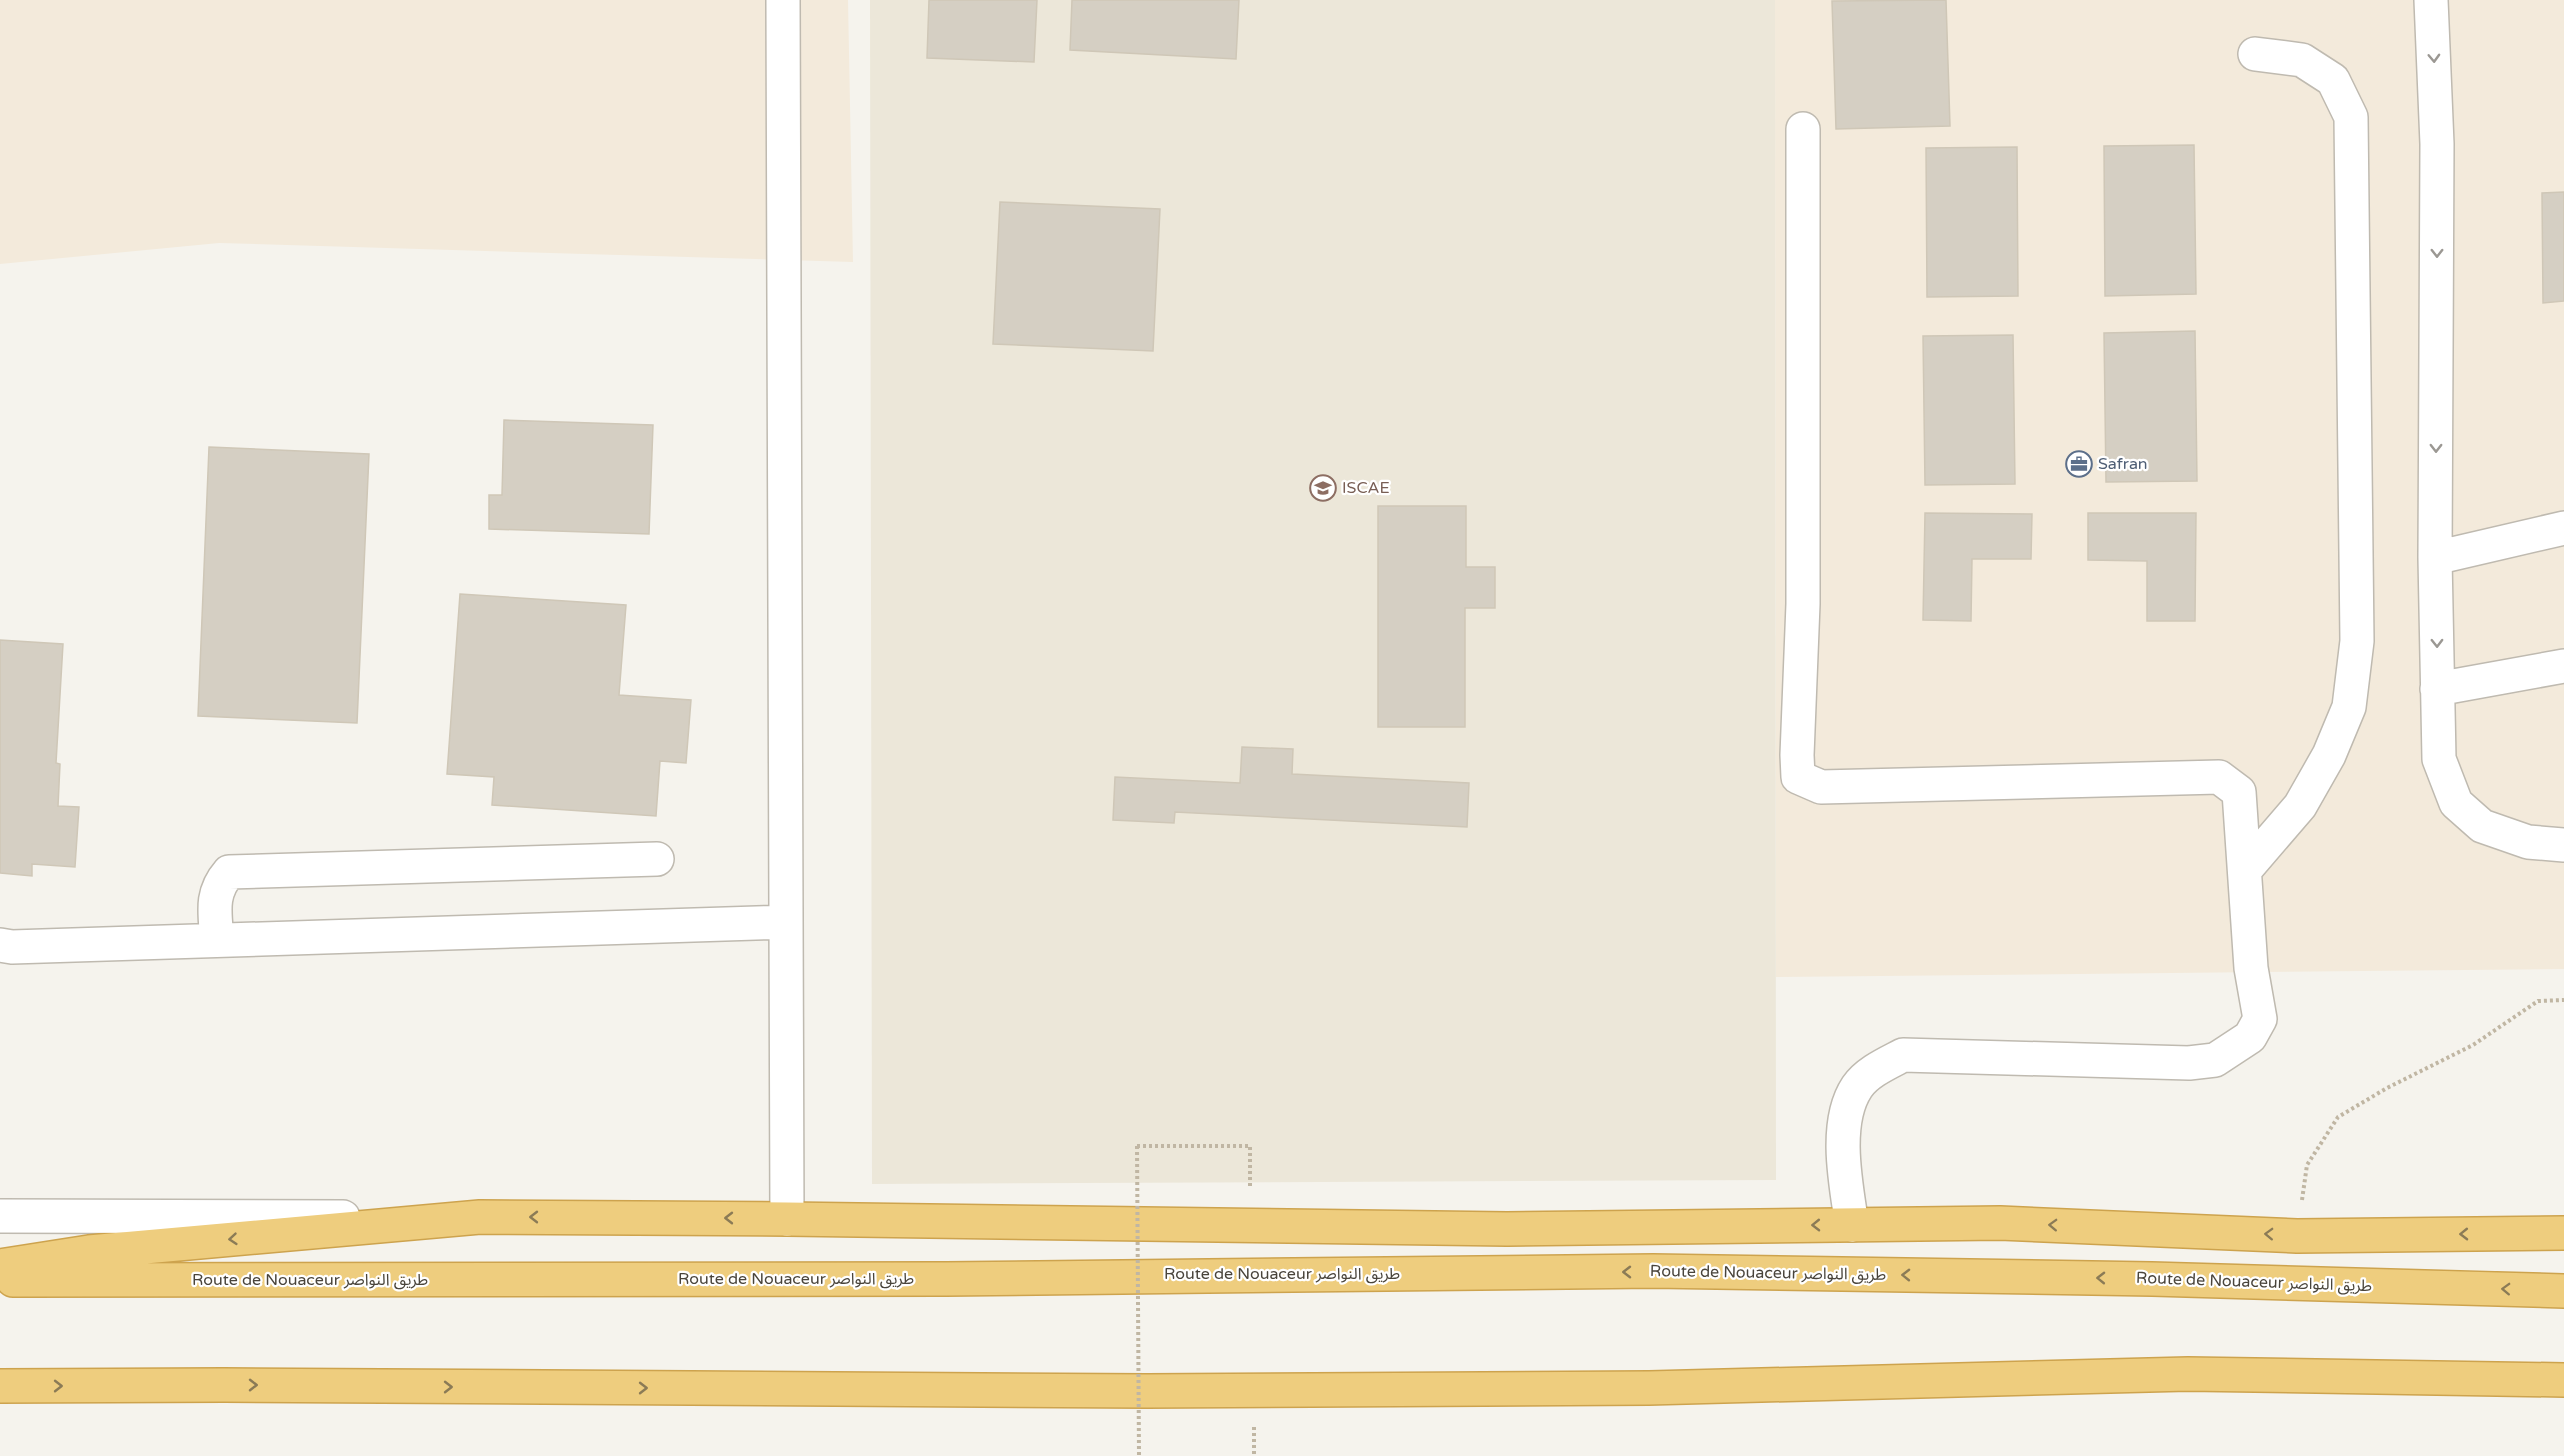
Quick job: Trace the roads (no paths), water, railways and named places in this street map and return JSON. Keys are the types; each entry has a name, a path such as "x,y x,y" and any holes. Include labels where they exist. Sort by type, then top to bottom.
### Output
{"highway":[{"path":"0,1266 89,1252 480,1217 1507,1229 2001,1223 2297,1236 2564,1233"},
{"name":"Route de Nouaceur طريق النواصر","path":"0,1280 934,1279 1653,1271 2152,1279 2564,1291"},
{"path":"0,1386 224,1385 1147,1391 1649,1388 2188,1374 2564,1380"}],"street":[{"path":"783,0 787,1219"},
{"path":"2431,0 2438,144 2435,567 2439,759 2456,803 2482,826 2528,842 2564,845"},
{"path":"2246,870 2300,806 2329,755 2349,708 2357,641 2351,117 2333,80 2302,60 2255,54"},
{"path":"1803,129 1803,604 1798,777 1821,787 2219,777 2239,792 2252,973 2260,1019 2250,1037 2215,1060 2189,1063 1903,1055 1879,1068 1857,1086 1846,1114 1843,1152 1852,1225"},
{"path":"2435,567 2564,528"},
{"path":"2435,567 2564,546"},
{"path":"2438,689 2564,666"},
{"path":"217,940 214,899 218,884 229,872 657,859"},
{"path":"0,945 12,947 786,922"},
{"path":"0,1216 480,1217"}],"place":[{"name":"Safran","path":"2079,464"},
{"name":"ISCAE","path":"1323,488"}]}
